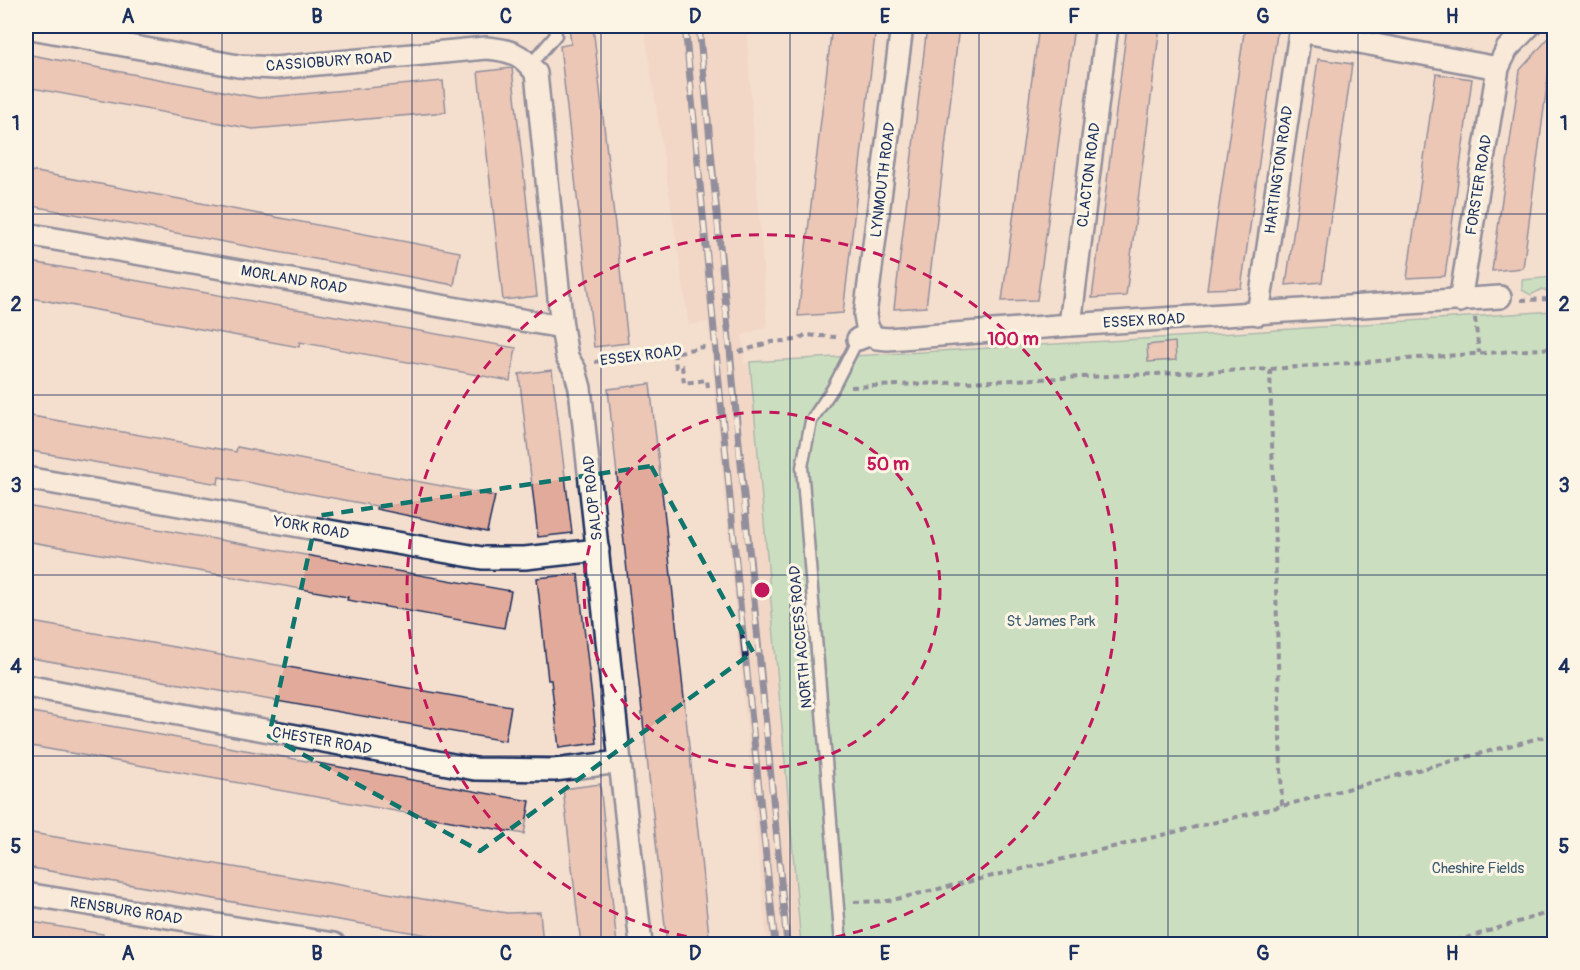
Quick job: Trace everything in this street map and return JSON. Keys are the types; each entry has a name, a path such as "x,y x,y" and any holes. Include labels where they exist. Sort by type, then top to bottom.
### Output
{"street":[{"name":"LYNMOUTH ROAD","path":"865,337 902,26"},
{"name":"CLACTON ROAD","path":"1070,325 1107,26"},
{"name":"FORSTER ROAD","path":"1468,300 1498,68 1507,49 1529,26"},
{"name":"CASSIOBURY ROAD","path":"26,27 227,64 257,67 275,68 486,48 507,50 527,61"},
{"path":"1300,28 1498,68"},
{"name":"HARTINGTON ROAD","path":"1258,314 1300,28"},
{"name":"SALOP ROAD","path":"527,61 536,73 562,327 567,357 575,370 580,388 641,945"},
{"name":"MORLAND ROAD","path":"26,234 562,327"},
{"name":"ESSEX ROAD","path":"865,337 888,339 1500,297"},
{"name":"YORK ROAD","path":"26,478 482,558 525,558 598,550"},
{"name":"CHESTER ROAD","path":"26,686 475,769 554,770 620,762"},
{"name":"RENSBURG ROAD","path":"26,894 334,945"}],"lane":[{"path":"527,61 556,34 555,26"},
{"name":"NORTH ACCESS ROAD","path":"841,945 802,467 811,421 865,337"}],"path":[{"path":"1500,297 1520,300 1554,299"},
{"path":"1468,300 1479,353"},
{"path":"739,352 771,342 797,340 806,335 865,337"},
{"name":"ESSEX ROAD","path":"575,370 592,362 668,351 687,352 699,346 708,347"},
{"path":"833,388 1270,369 1554,348"},
{"path":"674,352 676,367 682,366 684,383 707,380 708,387"},
{"path":"1270,369 1282,806"},
{"path":"839,907 852,902 888,901 1282,806 1554,734"},
{"path":"1446,945 1554,911"}],"highlighted area":[{"path":"651,466 753,652 480,851 269,736 317,516"}],"shaded area":[{"path":"644,26 746,26 767,327 742,335 744,364 750,362 801,944 767,944 708,322 689,325"}],"green space":[{"path":"1554,277 1554,294 1542,289 1531,295 1522,290 1522,280"},
{"name":"St James Park","path":"1554,311 1554,944 801,944 750,362 1177,337"}],"building":[{"path":"569,26 593,26 628,343 594,347 560,46 571,44"},
{"path":"832,26 876,26 843,313 798,316"},
{"path":"927,26 959,26 935,236 926,307 894,309"},
{"path":"1039,26 1074,26 1037,300 1002,301"},
{"path":"1127,26 1160,26 1126,296 1092,298"},
{"path":"1245,26 1278,26 1250,227 1241,288 1207,289"},
{"path":"1554,32 1523,268 1492,271 1520,70"},
{"path":"26,54 259,98 443,81 446,112 253,129 26,87"},
{"path":"1318,59 1352,64 1322,282 1286,285"},
{"path":"512,68 537,296 503,300 478,72"},
{"path":"1436,74 1472,79 1445,276 1407,278"},
{"path":"26,170 460,252 454,285 26,205"},
{"path":"26,261 516,348 510,381 300,342 299,347 26,297"},
{"path":"1175,342 1176,360 1148,362 1147,345"},
{"path":"552,370 572,533 538,537 519,374"},
{"path":"650,384 710,945 667,945 629,590 608,389"},
{"path":"26,415 236,452 237,447 495,496 487,532 376,509 377,506 219,477 218,484 26,450"},
{"path":"26,506 511,591 504,628 347,600 348,597 26,541"},
{"path":"578,574 597,743 559,748 551,680 548,680 537,578"},
{"path":"26,621 511,706 505,741 26,657"},
{"path":"26,711 530,801 524,834 26,745"},
{"path":"600,784 617,945 581,945 563,789"},
{"path":"26,832 507,913 540,912 543,945 489,945 469,942 26,867"},
{"path":"26,921 103,934 102,945 26,945"}],"railway":[{"path":"685,26 775,944"},
{"path":"699,26 787,944"}],"park label":[{"name":"Cheshire Fields","path":"1478,868"}]}
